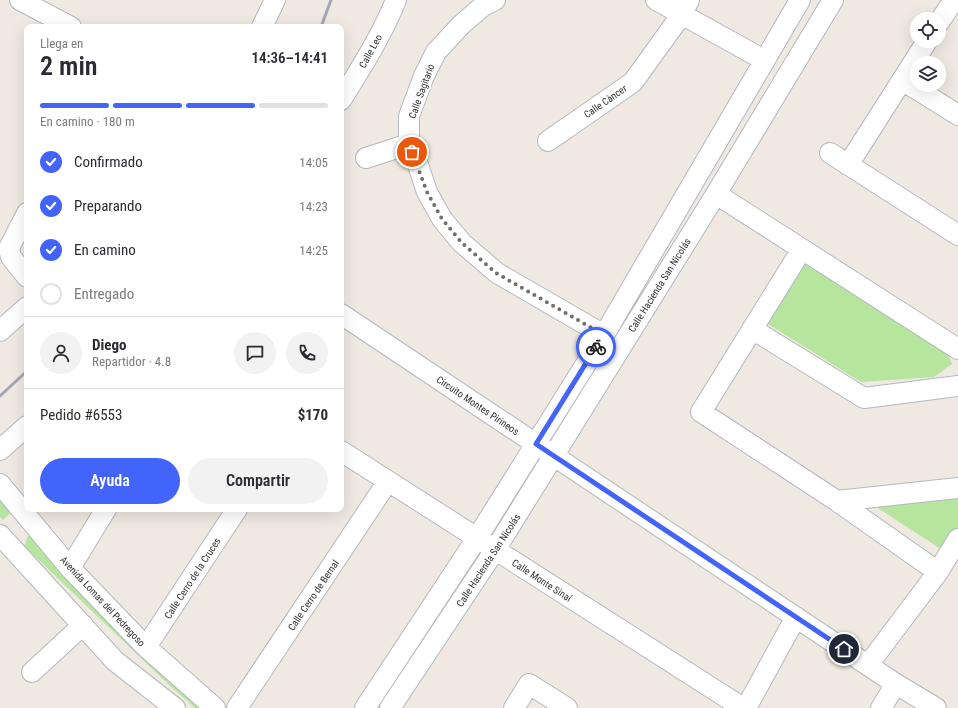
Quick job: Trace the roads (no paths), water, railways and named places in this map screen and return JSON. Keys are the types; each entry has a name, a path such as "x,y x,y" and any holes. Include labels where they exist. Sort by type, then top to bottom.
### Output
{"street":[{"path":"20,0 64,24"},
{"path":"263,24 275,0"},
{"name":"Calle Leo","path":"344,95 376,40 396,0"},
{"name":"Calle Sagitario","path":"495,0 483,6 461,25 436,52 424,76 409,116 409,144 431,199 442,219 462,243 496,273 604,335"},
{"path":"656,0 685,7 764,60"},
{"name":"Calle Hacienda San Nicolás","path":"364,708 477,538 604,335 800,0"},
{"name":"Calle Hacienda San Nicolás","path":"390,708 495,550 554,456 716,194 833,0"},
{"path":"946,12 952,3"},
{"name":"Calle Càncer","path":"548,141 633,82 685,7"},
{"path":"848,165 923,48"},
{"path":"902,80 958,115"},
{"path":"366,158 409,144"},
{"path":"830,153 958,235"},
{"path":"716,194 958,349"},
{"path":"24,219 9,248 11,257 24,273"},
{"path":"802,249 701,412 837,501 938,572"},
{"path":"0,330 24,310"},
{"name":"Circuito Montes Pirineos","path":"344,316 896,684 936,708"},
{"path":"752,329 864,398 958,386"},
{"path":"0,450 24,429"},
{"name":"Calle Monte Sinaí","path":"344,453 744,708"},
{"name":"Calle Cerro de Bernal","path":"237,708 388,481"},
{"name":"Avenida Lomas del Pedregoso","path":"0,484 24,506"},
{"path":"837,501 958,488"},
{"path":"30,512 2,541 116,661 175,708"},
{"name":"Avenida Lomas del Pedregoso","path":"30,512 70,568 146,647 215,708"},
{"path":"70,568 104,512"},
{"name":"Calle Cerro de la Cruces","path":"146,647 235,512"},
{"path":"868,665 938,572 958,539"},
{"path":"744,708 796,617"},
{"path":"32,672 83,625"},
{"path":"398,657 416,669"},
{"path":"514,708 529,684 568,708"},
{"path":"881,708 896,684"}],"railway":[{"path":"322,24 331,0"},
{"path":"0,396 24,374"}]}
